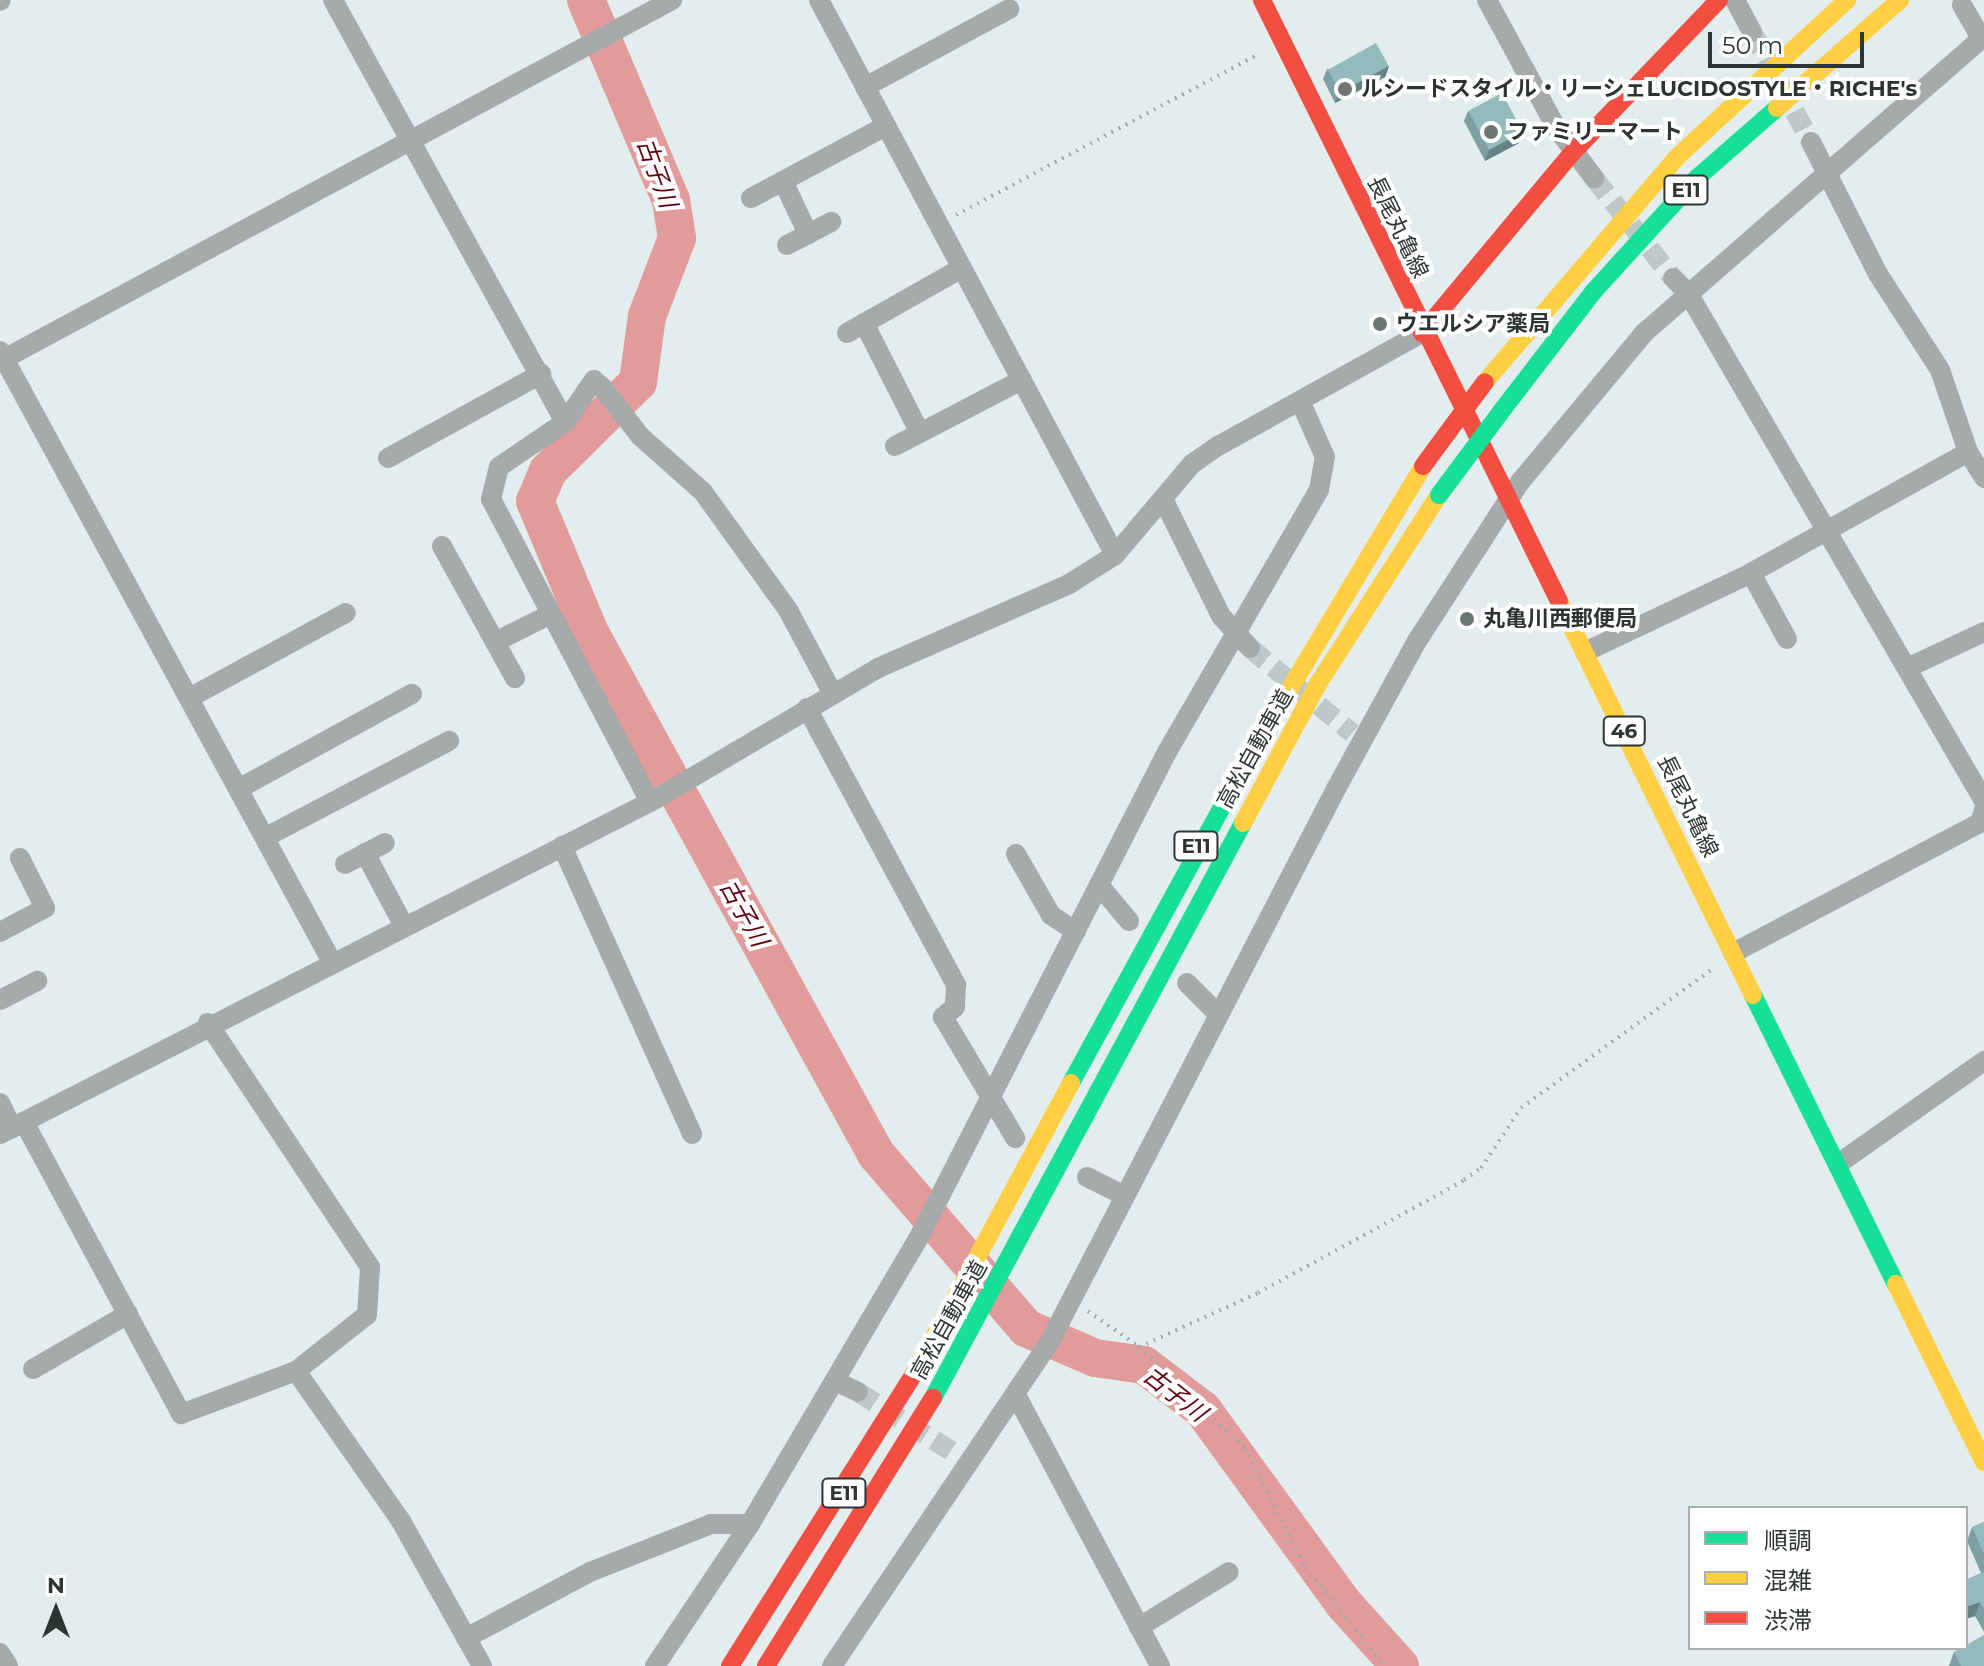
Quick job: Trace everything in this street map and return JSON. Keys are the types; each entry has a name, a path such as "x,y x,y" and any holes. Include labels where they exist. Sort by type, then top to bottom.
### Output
{"main road":[{"name":"長尾丸亀線","path":"1262,0 1422,333 1585,652 1984,1462"},
{"path":"1422,333 1573,152 1719,0"},
{"name":"高松自動車道","path":"730,1666 830,1516 949,1315 992,1239 1180,874 1423,466 1485,382 1676,158 1847,0"},
{"name":"高松自動車道","path":"766,1666 857,1530 973,1329 1318,684 1439,495 1594,291 1697,178 1900,0"}],"street":[{"path":"333,0 414,138 565,422"},
{"path":"332,962 191,697 1,357 626,28 672,0"},
{"path":"819,0 1115,555"},
{"path":"1487,0 1573,152 1594,178"},
{"path":"1735,0 1752,32"},
{"path":"832,1666 966,1460 1016,1395 1048,1345 1358,736 1508,500 1681,285 1829,172 1983,37 1962,5"},
{"path":"865,87 1009,9"},
{"path":"751,198 886,126"},
{"path":"1811,142 1829,172 1878,274 1940,370 1968,452 1984,478"},
{"path":"783,181 808,234"},
{"path":"787,245 831,222"},
{"path":"920,433 855,328 962,268"},
{"path":"1681,285 1984,801"},
{"path":"12,1128 208,1023 652,801 833,694 1115,555 1163,499 1218,446 1301,403 1422,333"},
{"path":"388,458 541,374"},
{"path":"652,801 499,519 491,480 565,422 594,380 623,418 703,492 788,610 833,694"},
{"path":"895,446 1022,380"},
{"path":"655,1666 750,1524 837,1382 918,1239 1099,885 1243,641 1324,475 1325,457 1301,403"},
{"path":"1585,652 1751,573 1968,452"},
{"path":"1163,499 1243,641"},
{"path":"442,546 515,678"},
{"path":"1751,573 1787,639"},
{"path":"191,697 346,613"},
{"path":"495,642 549,615"},
{"path":"1907,668 1984,632"},
{"path":"240,788 412,694"},
{"path":"807,708 956,985 955,1007 943,1017 989,1101 1015,1138"},
{"path":"266,837 449,741"},
{"path":"1733,953 1983,820"},
{"path":"345,864 385,843"},
{"path":"562,846 692,1134"},
{"path":"365,853 404,926"},
{"path":"1016,854 1051,915 1076,932"},
{"path":"0,932 45,908 20,858"},
{"path":"1099,885 1129,921"},
{"path":"0,1000 37,981"},
{"path":"1187,983 1217,1013"},
{"path":"0,1103 12,1128 128,1314 181,1414 296,1371 367,1315 370,1267 208,1023"},
{"path":"1838,1164 1984,1061"},
{"path":"1087,1177 1123,1195"},
{"path":"33,1369 128,1314"},
{"path":"296,1371 401,1521 482,1666"},
{"path":"837,1382 858,1392"},
{"path":"1016,1395 1160,1666"},
{"path":"466,1638 604,1567 711,1524 750,1524"},
{"path":"1139,1627 1229,1572"},
{"path":"0,1653 8,1666"}],"path":[{"path":"938,224 1282,42"},
{"path":"1139,1347 1258,1293 1464,1180 1481,1168 1521,1108 1733,953"},
{"path":"1066,1307 1139,1347 1245,1448 1305,1567 1385,1666"}],"building":[{"path":"1376,43 1389,66 1341,92 1328,70"},
{"name":"ファミリーマート","path":"1502,93 1523,132 1489,150 1468,111"},
{"path":"1984,1522 1984,1554 1972,1527"},
{"path":"1984,1572 1984,1609 1980,1602 1968,1606 1968,1579"},
{"path":"1984,1635 1984,1666 1961,1666 1954,1652 1968,1650 1968,1644"}],"waterway":[{"name":"古子川","path":"586,0 671,200 677,238 647,316 638,382 548,471 535,501 589,631 876,1154 1026,1328 1095,1358 1144,1365 1203,1410 1343,1603 1400,1666"}],"tunnel":[{"path":"1752,32 1811,142"},
{"path":"1594,178 1673,278"},
{"path":"1250,648 1352,733"},
{"path":"858,1392 959,1456"}],"traffic: fast":[{"path":"1503,409 1594,291 1697,178 1777,108"},
{"path":"1439,495 1503,409"},
{"path":"1071,1083 1252,752"},
{"path":"933,1398 1243,823"},
{"path":"1753,995 1896,1284"}],"traffic: slow":[{"path":"1485,382 1676,158 1847,0"},
{"path":"1777,108 1900,0"},
{"path":"1252,752 1423,466"},
{"path":"1243,823 1318,684 1439,495"},
{"path":"1559,601 1753,995"},
{"path":"916,1371 1071,1083"},
{"path":"1896,1284 1984,1462"}],"traffic: jam":[{"path":"1262,0 1559,601"},
{"path":"1422,333 1573,152 1719,0"},
{"path":"1423,466 1485,382"},
{"path":"730,1666 916,1371"},
{"path":"766,1666 933,1398"}],"place":[{"name":"ルシードスタイル・リーシェLUCIDOSTYLE・RICHE's","path":"1345,89"},
{"name":"ファミリーマート","path":"1491,132"},
{"name":"ウエルシア薬局","path":"1380,324"},
{"name":"丸亀川西郵便局","path":"1467,619"}]}
